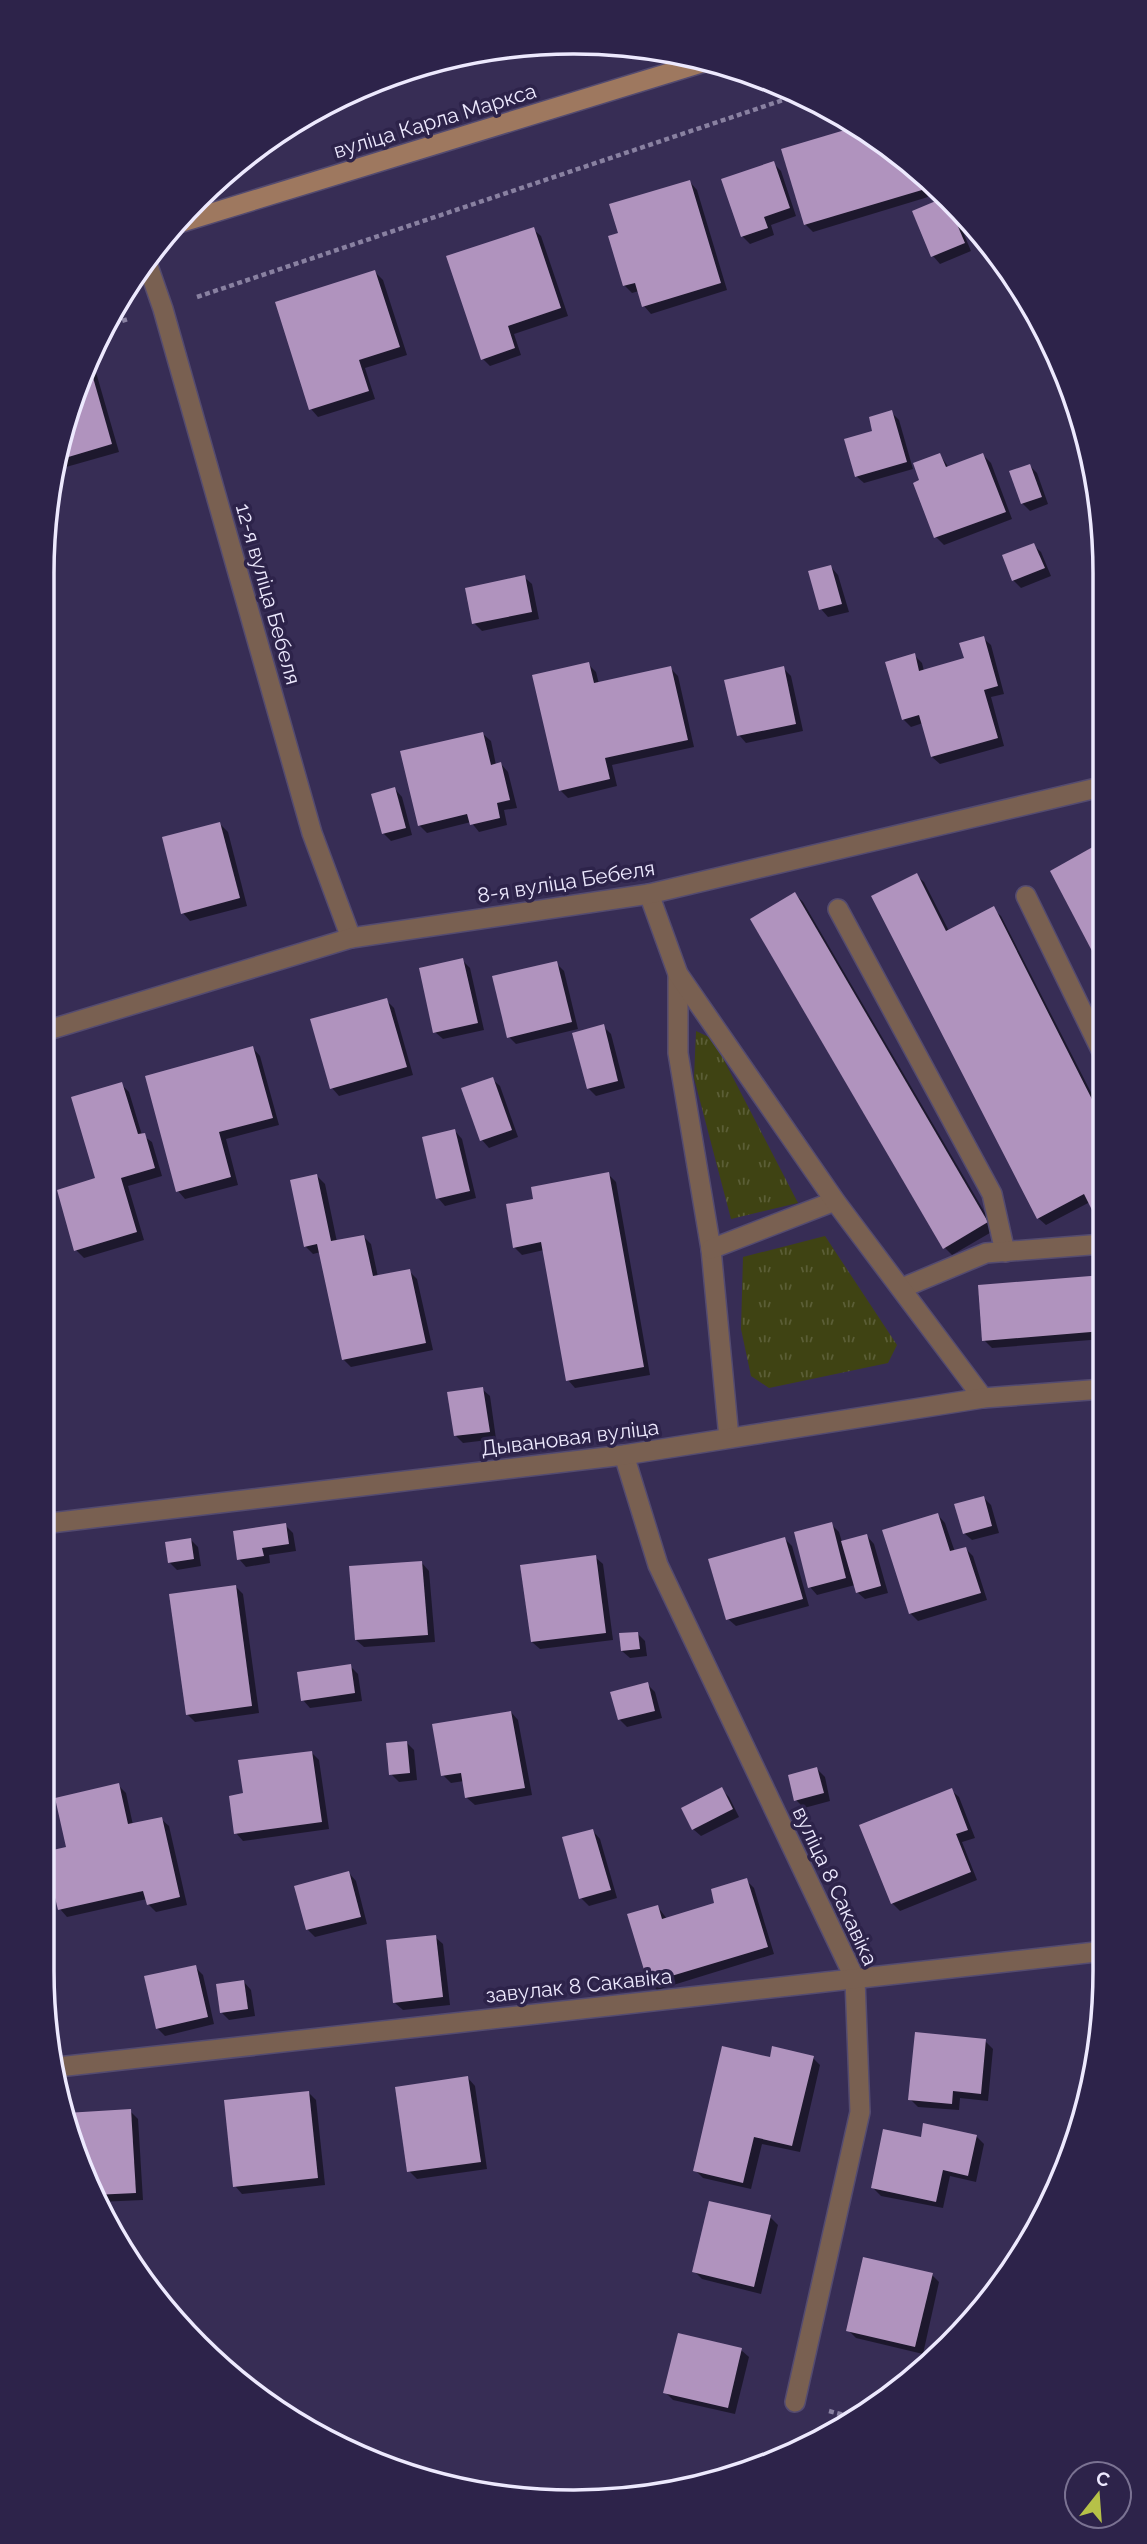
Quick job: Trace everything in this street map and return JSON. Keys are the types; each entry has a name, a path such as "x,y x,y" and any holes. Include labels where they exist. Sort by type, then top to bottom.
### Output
{"main road":[{"name":"вуліца Карла Маркса","path":"193,220 688,67"}],"street":[{"name":"12-я вуліца Бебеля","path":"151,273 312,833 351,938"},
{"name":"8-я вуліца Бебеля","path":"54,1028 351,938 649,894 1093,789"},
{"path":"649,894 678,974 835,1201 983,1398"},
{"path":"1026,896 1093,1034"},
{"path":"838,909 992,1194 1005,1252"},
{"path":"678,974 678,1053 711,1249 729,1438"},
{"path":"711,1249 835,1201"},
{"path":"902,1288 986,1253 1093,1245"},
{"name":"Дывановая вуліца","path":"54,1523 624,1455 983,1398 1093,1390"},
{"name":"вуліца 8 Сакавіка","path":"624,1455 658,1565 855,1979 860,2112 794,2402"},
{"name":"завулак 8 Сакавіка","path":"63,2066 1093,1952"}],"path":[{"path":"120,322 784,100"}],"green space":[{"path":"696,1031 713,1039 798,1203 731,1219 694,1078"},
{"path":"825,1236 897,1345 888,1363 769,1388 751,1376 741,1329 743,1257"}],"building":[{"path":"843,130 890,162 922,190 804,225 781,149"},
{"path":"774,161 790,208 764,217 768,228 741,237 721,179"},
{"path":"690,180 721,283 642,307 635,283 623,286 608,236 618,233 609,204"},
{"path":"936,201 956,223 965,243 931,257 912,211"},
{"path":"534,227 561,308 508,326 515,348 481,360 446,256"},
{"path":"375,270 400,347 359,360 369,391 309,410 275,302"},
{"path":"93,378 112,444 68,457"},
{"path":"892,410 907,462 855,477 844,439 872,431 869,417"},
{"path":"940,453 946,467 983,453 1006,512 934,538 913,483 919,480 913,463"},
{"path":"1030,464 1042,497 1021,504 1009,471"},
{"path":"1034,543 1045,568 1012,581 1002,555"},
{"path":"831,565 842,604 819,610 808,571"},
{"path":"525,575 532,612 472,624 465,588"},
{"path":"984,636 998,686 984,690 998,738 931,757 919,715 902,720 885,662 915,653 919,671 964,658 959,643"},
{"path":"589,662 594,683 671,666 688,740 605,758 610,779 559,791 532,675"},
{"path":"784,666 796,724 737,736 724,680"},
{"path":"483,732 491,765 501,762 510,800 497,803 500,818 470,825 467,814 418,826 400,751"},
{"path":"395,787 406,828 382,834 371,794"},
{"path":"220,822 240,898 181,914 162,837"},
{"path":"1093,847 1093,953 1050,871"},
{"path":"917,873 946,931 994,906 1093,1101 1093,1212 1084,1194 1037,1219 871,896"},
{"path":"795,892 988,1222 943,1249 750,919"},
{"path":"463,958 478,1023 433,1033 419,968"},
{"path":"557,961 572,1022 507,1038 492,976"},
{"path":"387,998 407,1067 330,1089 310,1019"},
{"path":"604,1024 618,1081 587,1089 572,1033"},
{"path":"253,1046 273,1118 219,1132 231,1177 176,1192 145,1076"},
{"path":"493,1077 512,1130 480,1141 461,1088"},
{"path":"122,1082 138,1134 145,1133 155,1168 121,1178 137,1232 74,1251 57,1190 95,1178 71,1097"},
{"path":"455,1129 470,1191 436,1199 422,1137"},
{"path":"609,1172 644,1367 566,1381 541,1242 513,1248 506,1204 533,1199 531,1187"},
{"path":"317,1174 331,1241 364,1235 373,1276 410,1269 426,1343 342,1360 317,1244 304,1247 290,1180"},
{"path":"1093,1276 1093,1332 982,1341 978,1285"},
{"path":"483,1387 490,1432 454,1436 447,1392"},
{"path":"984,1496 992,1526 963,1534 954,1504"},
{"path":"938,1513 950,1551 966,1547 981,1593 909,1614 882,1530"},
{"path":"832,1522 846,1578 808,1588 794,1532"},
{"path":"286,1523 289,1544 262,1548 264,1556 237,1560 233,1531"},
{"path":"867,1534 881,1586 856,1593 841,1541"},
{"path":"785,1537 803,1599 726,1620 708,1559"},
{"path":"191,1538 194,1559 168,1563 165,1542"},
{"path":"596,1555 606,1633 531,1642 520,1565"},
{"path":"422,1561 428,1635 355,1640 349,1566"},
{"path":"236,1585 252,1706 186,1715 169,1594"},
{"path":"638,1632 640,1649 621,1651 619,1633"},
{"path":"351,1664 355,1693 301,1701 297,1672"},
{"path":"648,1682 655,1711 618,1720 610,1692"},
{"path":"511,1711 525,1788 465,1798 461,1773 441,1776 432,1724"},
{"path":"407,1741 410,1773 389,1775 386,1743"},
{"path":"312,1751 322,1822 234,1834 229,1796 243,1793 238,1760"},
{"path":"817,1767 824,1793 794,1801 788,1775"},
{"path":"119,1783 128,1824 162,1817 180,1897 147,1905 143,1891 58,1910 54,1893 54,1850 66,1847 55,1798"},
{"path":"722,1787 733,1809 692,1830 681,1808"},
{"path":"952,1788 968,1830 956,1834 971,1872 891,1904 859,1825"},
{"path":"593,1829 611,1890 579,1899 562,1837"},
{"path":"349,1871 361,1917 306,1930 294,1886"},
{"path":"747,1878 768,1947 648,1983 627,1914 658,1905 662,1919 714,1903 711,1889"},
{"path":"436,1935 443,1997 393,2003 386,1940"},
{"path":"196,1965 208,2017 156,2029 144,1976"},
{"path":"244,1980 248,2009 220,2013 216,1984"},
{"path":"915,2032 986,2039 981,2094 953,2091 952,2104 908,2100"},
{"path":"722,2046 770,2057 772,2046 814,2056 792,2146 754,2137 743,2183 693,2171"},
{"path":"468,2076 481,2162 407,2172 395,2087"},
{"path":"309,2091 318,2178 233,2187 224,2100"},
{"path":"131,2109 136,2193 105,2194 74,2112"},
{"path":"923,2123 977,2135 968,2176 943,2170 936,2202 871,2188 883,2129 921,2137"},
{"path":"709,2201 771,2215 754,2287 692,2272"},
{"path":"863,2257 933,2273 915,2347 846,2331"},
{"path":"678,2333 742,2348 728,2408 663,2393"}]}
